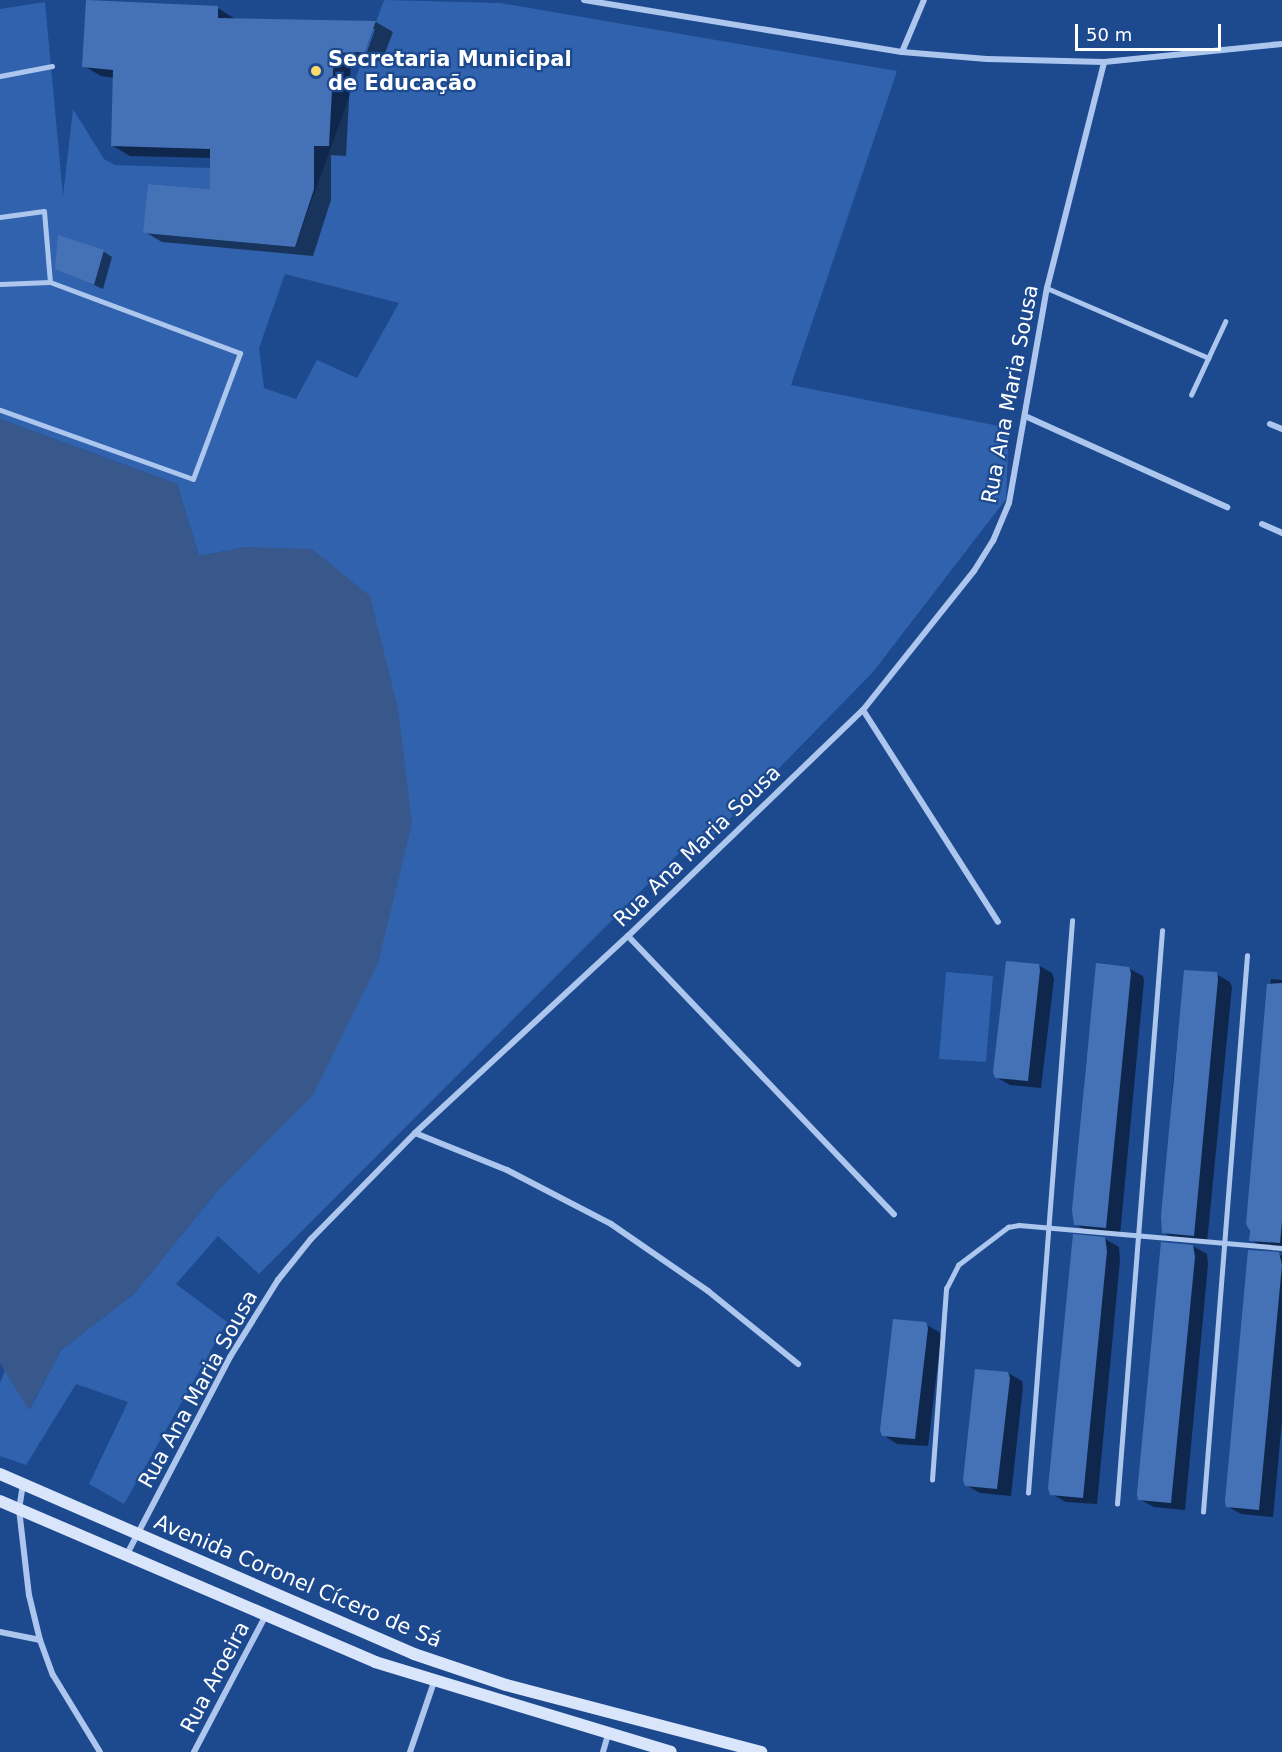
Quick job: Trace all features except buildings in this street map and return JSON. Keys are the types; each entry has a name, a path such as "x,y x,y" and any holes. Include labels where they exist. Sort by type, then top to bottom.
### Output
{"main road":[{"name":"Avenida Coronel Cícero de Sá","path":"0,1473 414,1654 506,1685 761,1752"},
{"name":"Avenida Coronel Cícero de Sá","path":"0,1501 265,1617 434,1682 671,1752"}],"street":[{"path":"584,0 902,52 1104,62 1282,44"},
{"path":"902,52 924,0"},
{"name":"Rua Ana Maria Sousa","path":"126,1557 230,1357 278,1280 311,1239 416,1133 628,936 863,710 950,603 993,541 1009,503 1047,288 1104,62"},
{"path":"0,76 52,66"},
{"path":"0,217 44,211 50,282"},
{"path":"0,284 50,282 240,353 194,479 0,410"},
{"path":"1026,416 1227,507"},
{"path":"1270,424 1282,429"},
{"path":"1262,524 1282,533"},
{"path":"863,710 998,922"},
{"path":"628,936 894,1214"},
{"path":"416,1133 507,1170 611,1224 708,1291 798,1364"},
{"path":"23,1484 19,1509 29,1595 40,1640 63,1692 100,1752"},
{"name":"Rua Aroeira","path":"194,1752 265,1617"},
{"path":"0,1632 40,1640"},
{"path":"410,1752 434,1682"},
{"path":"603,1752 608,1734"}],"lane":[{"path":"1047,288 1209,358"},
{"path":"1191,395 1225,322"},
{"path":"1028,1493 1072,921"},
{"path":"1117,1504 1162,931"},
{"path":"1203,1512 1247,956"},
{"path":"932,1479 946,1289 950,1276 1008,1227 1049,1227 1282,1248"}],"shaded area":[{"path":"384,0 500,3 897,71 791,385 1009,428 1006,499 873,672 700,849 684,848 259,1274 218,1236 176,1284 227,1322 124,1504 89,1484 128,1402 76,1384 26,1465 0,1456 0,1383 5,1370 30,1409 61,1350 134,1294 213,1196 247,547 199,556 177,484 0,419 0,9 45,2 63,196 73,109 104,159 115,165 211,168 210,189 148,184 144,233 295,247","holes":["285,274 399,303 357,378 317,360 296,399 264,388 259,348"]},
{"path":"0,419 177,484 199,556 247,547 312,549 370,596 398,708 412,823 378,963 313,1095 213,1196 134,1294 61,1350 29,1410 0,1363"},
{"path":"946,972 993,976 986,1062 939,1059"}],"place":[{"name":"Secretaria Municipal de Educação","path":"316,71"}]}
